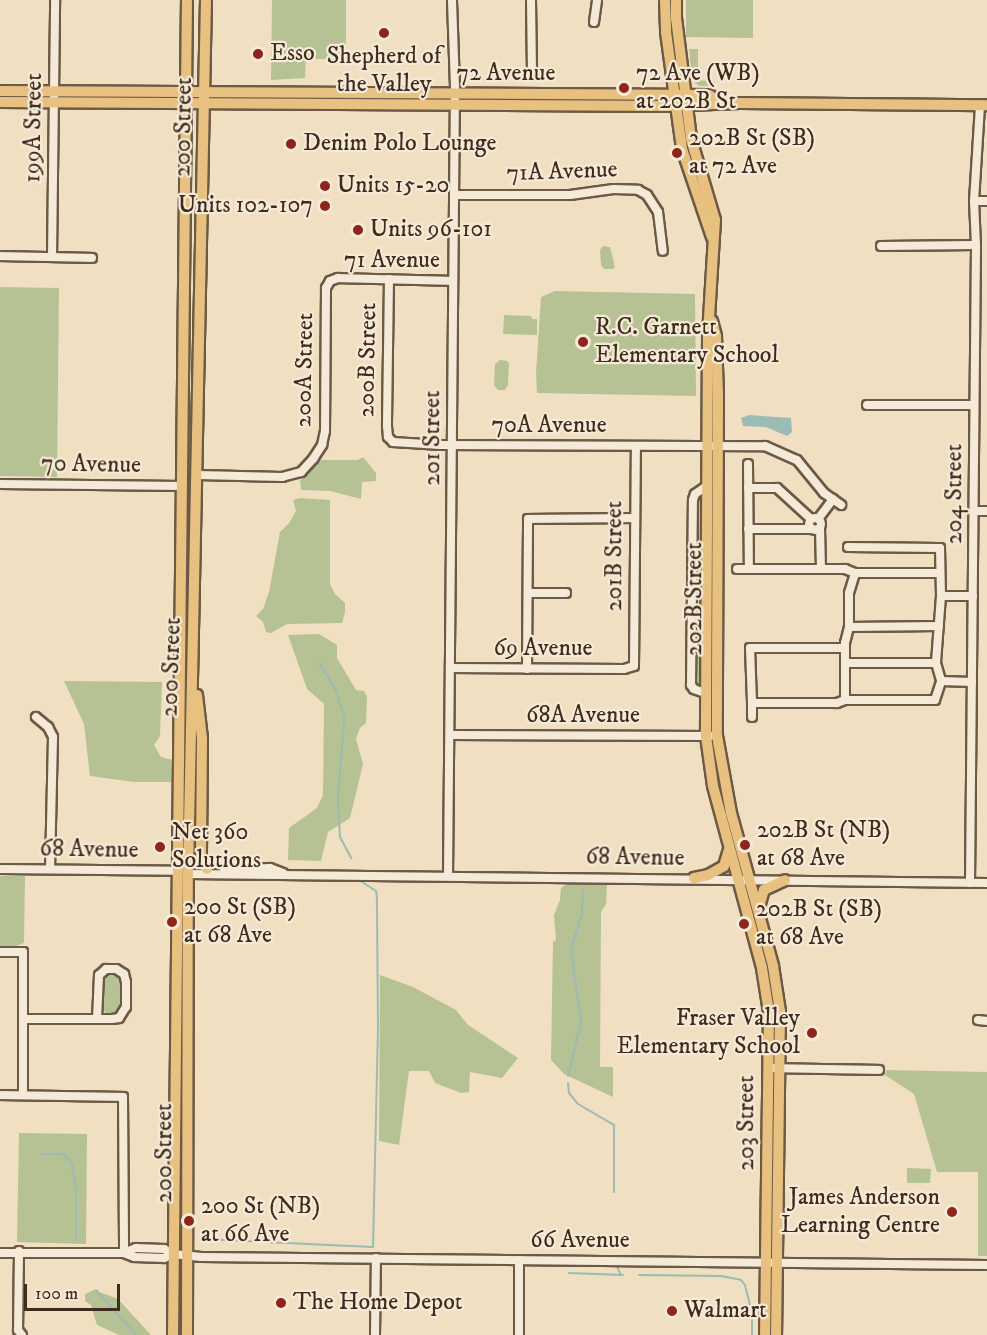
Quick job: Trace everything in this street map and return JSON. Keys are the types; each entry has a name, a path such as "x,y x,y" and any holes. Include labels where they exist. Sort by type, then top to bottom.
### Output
{"main road":[{"name":"200 Street","path":"187,0 182,486 182,873 187,1335"},
{"name":"200 Street","path":"173,1335 182,873 194,664 206,0"},
{"path":"665,0 681,101"},
{"path":"676,0 681,101"},
{"name":"72 Avenue","path":"0,91 54,98"},
{"name":"72 Avenue","path":"0,102 54,98 984,105"},
{"name":"202B Street","path":"681,101 715,220 708,336 713,445 712,777 728,841 744,879"},
{"name":"202B Street","path":"713,445 707,486 705,693 711,736 724,783 744,879"},
{"path":"182,486 192,497 197,512"},
{"path":"194,664 202,738 201,862 207,869"},
{"path":"694,878 708,875 724,866 729,854 728,841"},
{"name":"203 Street","path":"744,879 759,910 778,992 774,1069 772,1262 776,1335"},
{"name":"203 Street","path":"744,879 769,1012 774,1069"},
{"path":"759,910 764,890 785,879"},
{"name":"203 Street","path":"765,1335 772,1262"}],"street":[{"name":"199A Street","path":"52,257 55,0"},
{"name":"201 Street","path":"448,875 455,100 452,0"},
{"path":"531,0 532,71"},
{"path":"594,22 597,0"},
{"name":"204 Street","path":"970,883 976,245 974,201 984,105"},
{"name":"71A Avenue","path":"454,195 570,195 614,189 638,190 647,195 658,212 663,251"},
{"path":"974,201 987,201"},
{"path":"880,246 976,245"},
{"path":"0,256 92,258"},
{"name":"71 Avenue","path":"330,281 338,278 453,281"},
{"name":"200B Street","path":"389,279 387,426 390,440"},
{"name":"200A Street","path":"198,475 282,477 301,472 322,446 325,431 326,288 330,281"},
{"path":"867,405 974,405"},
{"name":"70A Avenue","path":"390,440 402,444 452,445 713,445"},
{"path":"713,445 756,445 780,451 797,460 833,500 841,505"},
{"name":"201B Street","path":"634,666 636,446"},
{"path":"748,464 749,569"},
{"name":"70 Avenue","path":"0,484 182,486"},
{"path":"748,488 777,488 816,524 821,569"},
{"path":"816,524 833,500"},
{"path":"974,511 987,511"},
{"path":"527,669 528,519 634,518"},
{"path":"748,529 816,524"},
{"path":"752,703 936,700 942,681 936,663 941,596 940,548 848,547"},
{"path":"737,569 845,569 855,573 940,573"},
{"path":"845,700 845,648 849,627 849,593 855,573"},
{"path":"528,593 566,593"},
{"path":"941,596 973,596"},
{"path":"849,627 939,626"},
{"path":"752,717 750,648 845,648"},
{"path":"846,663 936,663"},
{"name":"69 Avenue","path":"450,668 624,669 634,666"},
{"path":"942,681 972,682"},
{"path":"36,717 48,727 53,737 50,869"},
{"name":"68A Avenue","path":"450,735 711,736"},
{"name":"68 Avenue","path":"0,868 182,873 987,883"},
{"name":"68 Avenue","path":"207,869 270,868 283,873"},
{"path":"0,952 23,952 23,1095"},
{"path":"24,1019 97,1019 117,1019 125,1010 126,978 118,969 109,968 99,975 97,1019"},
{"path":"774,1069 879,1070"},
{"path":"0,1095 123,1097 124,1253"},
{"name":"66 Avenue","path":"0,1253 19,1251 124,1253 136,1248 164,1249 173,1254 186,1255 987,1265"},
{"path":"19,1251 18,1330 22,1335"},
{"path":"375,1335 376,1258"},
{"path":"519,1260 519,1335"}],"green space":[{"path":"272,0 346,0 346,59 306,59 305,78 271,80"},
{"path":"686,0 753,0 753,38 686,37"},
{"path":"689,49 698,49 698,80 709,81 708,84 715,81 715,86 699,86 692,80"},
{"path":"603,246 610,247 615,267 613,269 604,269 601,265 600,250"},
{"path":"0,287 59,288 57,477 0,476"},
{"path":"555,291 695,294 696,396 537,393 541,297"},
{"path":"504,315 531,316 532,319 537,319 537,335 503,334"},
{"path":"500,360 507,361 509,364 508,385 505,390 498,390 494,385 495,364"},
{"path":"363,457 376,473 376,481 362,482 361,499 330,491 301,490 300,481 321,460 358,460"},
{"path":"300,498 330,500 330,584 335,594 345,603 345,613 342,623 287,624 271,633 266,632 263,622 256,616 263,609 269,592 280,532 296,511 293,500"},
{"path":"699,499 702,499 701,688 697,686"},
{"path":"319,634 337,645 337,658 356,690 364,691 367,697 366,723 360,728 356,739 363,764 350,818 328,832 321,861 288,860 289,828 317,808 323,795 324,704 307,689 288,635"},
{"path":"64,681 162,682 160,736 154,745 161,757 173,760 173,782 134,782 90,776 84,724"},
{"path":"0,876 25,876 24,943 16,946 0,946"},
{"path":"567,884 607,884 606,904 601,912 600,1067 613,1067 613,1097 564,1074 551,1060 553,942 556,940 554,915 560,900 561,888"},
{"path":"111,972 119,974 122,978 121,1009 113,1015 106,1014 102,1007 102,978"},
{"path":"380,975 413,987 456,1010 468,1025 518,1058 502,1078 470,1072 469,1092 461,1093 435,1083 429,1071 409,1071 399,1145 379,1141"},
{"path":"886,1070 987,1072 987,1256 978,1256 978,1172 937,1172 914,1094 885,1075"},
{"path":"19,1133 87,1134 86,1244 17,1242"},
{"path":"907,1168 931,1169 930,1183 907,1183"},
{"path":"94,1290 118,1299 151,1335 119,1335 97,1325 91,1305 85,1301 85,1294"}],"water":[{"path":"749,415 791,418 792,432 787,436 766,427 743,426 741,418"}],"waterway":[{"path":"320,664 337,692 344,719 338,799 340,837 351,858"},
{"path":"202,1239 373,1247 378,1024 377,897 376,891 362,882"},
{"path":"568,1076 581,1022 571,949 582,915 583,889"},
{"path":"568,1083 569,1093 578,1104 614,1125 614,1192"},
{"path":"42,1154 64,1154 72,1164 76,1189 76,1238"},
{"path":"617,1267 621,1275"},
{"path":"569,1273 623,1275"},
{"path":"639,1275 721,1276 741,1280 745,1285 752,1313 752,1335"},
{"path":"96,1290 136,1335"}],"place":[{"name":"Shepherd of the Valley","path":"384,33"},
{"name":"Esso","path":"258,54"},
{"name":"72 Ave (WB) at 202B St","path":"624,88"},
{"name":"Denim Polo Lounge","path":"291,144"},
{"name":"202B St (SB) at 72 Ave","path":"677,153"},
{"name":"Units 15-20","path":"325,186"},
{"name":"Units 102-107","path":"325,206"},
{"name":"Units 96-101","path":"358,230"},
{"name":"R.C. Garnett Elementary School","path":"583,342"},
{"name":"202B St (NB) at 68 Ave","path":"745,845"},
{"name":"Net 360 Solutions","path":"160,847"},
{"name":"200 St (SB) at 68 Ave","path":"172,922"},
{"name":"202B St (SB) at 68 Ave","path":"744,924"},
{"name":"Fraser Valley Elementary School","path":"812,1033"},
{"name":"James Anderson Learning Centre","path":"952,1212"},
{"name":"200 St (NB) at 66 Ave","path":"189,1221"},
{"name":"The Home Depot","path":"281,1303"},
{"name":"Walmart","path":"672,1311"}]}
